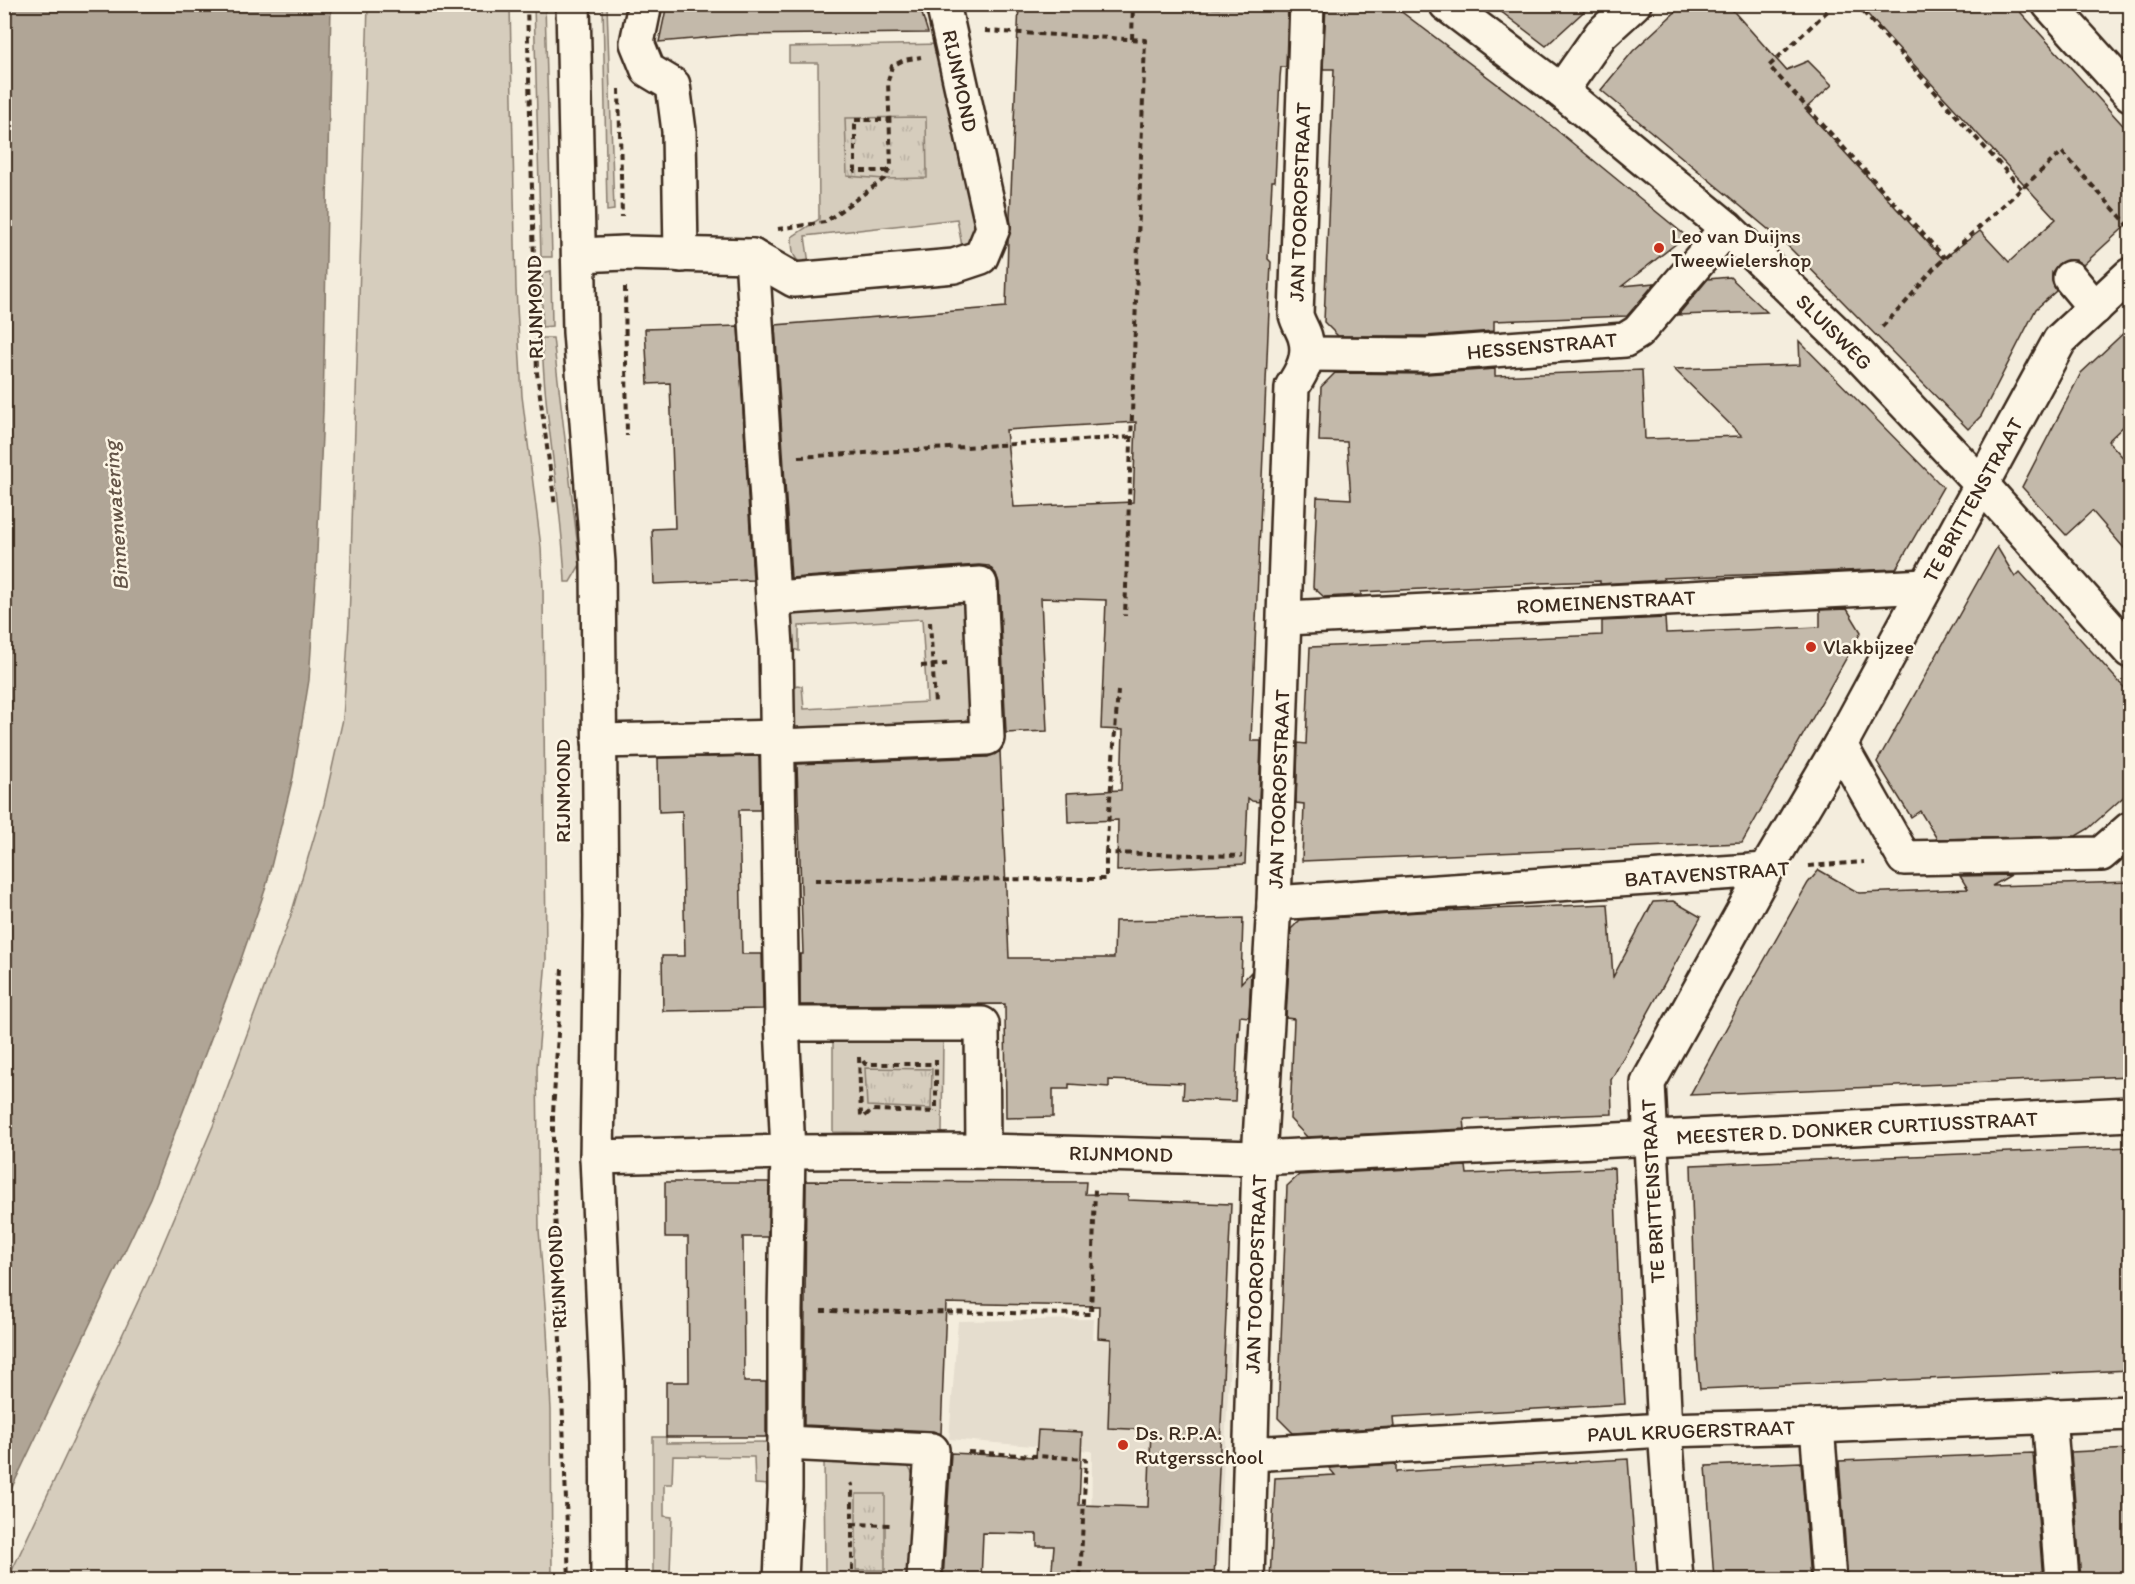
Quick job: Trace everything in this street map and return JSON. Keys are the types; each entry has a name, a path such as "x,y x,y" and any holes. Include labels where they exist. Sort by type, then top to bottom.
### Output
{"street":[{"name":"RIJNMOND","path":"573,4 580,332 598,563 601,916 597,1157 607,1382 608,1580"},
{"path":"645,4 637,43 648,70 674,85 680,131 681,255"},
{"name":"JAN TOOROPSTRAAT","path":"1247,1580 1259,1158 1274,903 1286,618 1292,387 1303,371 1308,354 1305,337 1296,315 1307,4"},
{"name":"SLUISWEG","path":"1446,4 1561,91 1727,228 1857,353 1982,485 2130,651"},
{"path":"1561,91 1601,34 1634,4"},
{"path":"2049,4 2130,94"},
{"name":"RIJNMOND","path":"752,256 794,280 954,266 981,257 993,228 948,28"},
{"name":"HESSENSTRAAT","path":"1308,354 1427,355 1625,340 1638,332 1727,228"},
{"path":"579,255 625,253 752,256 773,598 778,741 782,1024 788,1152 781,1580"},
{"name":"TE BRITTENSTRAAT","path":"1677,1580 1665,1430 1648,1083 1766,870 1840,745 2060,340 2130,275"},
{"path":"2070,278 2095,308"},
{"name":"RIJNMOND","path":"599,741 987,738 980,584 773,598"},
{"name":"ROMEINENSTRAAT","path":"1286,618 1926,586"},
{"path":"1840,745 1904,858 2101,855 2130,829"},
{"name":"BATAVENSTRAAT","path":"1274,903 1766,870"},
{"path":"782,1024 982,1024 983,1151"},
{"name":"MEESTER D. DONKER CURTIUSSTRAAT","path":"1259,1158 2130,1114"},
{"name":"RIJNMOND","path":"597,1157 788,1152 983,1151 1259,1158"},
{"name":"PAUL KRUGERSTRAAT","path":"1251,1454 1665,1430 2130,1413"},
{"path":"2049,1415 2062,1580"},
{"path":"1817,1426 1829,1580"},
{"path":"785,1443 932,1450 924,1580"}],"path":[{"name":"RIJNMOND","path":"527,4 537,373 556,514"},
{"path":"1132,39 1133,4"},
{"path":"1835,4 1769,66 1945,258"},
{"path":"1856,4 2022,189"},
{"path":"771,230 825,222 884,179 891,166 888,81 892,66 948,28 1145,40 1125,615"},
{"path":"889,120 855,120 855,171 889,171"},
{"path":"1857,353 1906,302 1933,269 2062,152 2130,227"},
{"path":"764,460 1131,437"},
{"path":"928,588 937,740"},
{"path":"780,880 1106,879 1118,691"},
{"path":"1106,853 1275,857"},
{"name":"BATAVENSTRAAT","path":"1766,870 1904,858"},
{"name":"RIJNMOND","path":"562,961 553,1113 553,1156 569,1580"},
{"path":"935,1024 936,1151"},
{"path":"859,1056 861,1120"},
{"path":"785,1311 1091,1314 1096,1154"},
{"path":"821,1446 852,1485 852,1578 850,1580"},
{"path":"932,1450 1086,1459 1080,1580"}],"shaded area":[{"name":"Ds. R.P.A. Rutgersschool","path":"1094,1319 1093,1339 1231,1344 1218,1562 1091,1554 1092,1451 949,1439 958,1321"}],"green space":[{"path":"368,5 510,5 516,289 522,396 541,547 543,590 546,959 537,1068 539,1230 551,1410 552,1579 8,1579 148,1280 213,1126 290,918 324,804 343,719 349,623"},
{"path":"534,5 545,5 552,257 541,257"},
{"path":"603,5 607,5 614,210 607,211"},
{"path":"942,44 982,226 973,243 962,246 957,219 805,236 809,264 799,262 794,255 792,237 819,219 818,63 789,63 789,47"},
{"path":"926,117 927,178 884,179 847,176 845,118"},
{"path":"551,271 552,326 542,327 542,273"},
{"path":"542,338 553,338 580,565 570,582 565,582 543,369"},
{"path":"966,601 970,716 960,724 794,732 791,693 797,685 802,686 804,709 927,702 922,619 799,626 799,651 791,648 788,604"},
{"path":"943,1036 942,1134 833,1132 833,1037"},
{"path":"865,1068 932,1069 931,1109 867,1106"},
{"path":"653,1437 666,1437 666,1443 771,1442 769,1485 755,1484 754,1457 673,1456 672,1484 664,1484 664,1516 672,1517 670,1572 653,1572"},
{"path":"824,1458 897,1461 908,1466 914,1477 911,1579 825,1579"},
{"path":"856,1494 885,1494 885,1570 856,1570"}],"water":[{"name":"Binnenwatering","path":"5,4 331,5 323,411 316,575 309,680 293,777 266,887 239,965 150,1198 5,1502"}],"building":[{"path":"667,4 919,4 928,33 738,35 659,42"},
{"path":"1019,4 1141,4 1219,8 1220,4 1288,4 1286,67 1281,67 1280,77 1275,181 1272,181 1268,259 1271,262 1251,741 1261,741 1259,802 1248,798 1245,864 1117,871 1118,820 1068,822 1067,793 1121,790 1123,730 1101,729 1106,600 1041,598 1047,731 1006,733 999,583 996,574 989,566 791,578 775,325 1006,307","holes":["1136,422 1133,502 1014,507 1006,430"]},
{"path":"1326,4 1391,4 1537,114 1686,236 1622,286 1655,283 1627,316 1494,321 1494,331 1426,336 1338,336 1324,322 1334,69 1323,69"},
{"path":"1491,4 1592,4 1546,46"},
{"path":"1684,4 1727,4 1786,70 1808,61 1832,85 1805,109 1943,259 1980,231 2009,262 2056,219 1858,4 2013,4 2130,133 2130,222 2083,265 2076,260 2067,260 2058,264 2052,272 2052,281 2056,291 2036,309 1981,416 1968,429 1787,245 1601,90 1633,51"},
{"path":"1730,277 1767,312 1678,315 1708,279"},
{"path":"738,326 753,580 654,584 652,529 675,528 670,383 648,384 645,329"},
{"path":"2130,327 2130,420 2108,441 2130,465 2130,555 2092,511 2066,535 2022,487 2081,373"},
{"path":"1799,341 1943,487 1896,569 1663,578 1664,580 1600,584 1600,581 1541,583 1361,592 1361,595 1324,597 1313,587 1317,497 1351,499 1347,442 1319,441 1321,387 1335,373 1427,374 1495,369 1495,376 1642,370 1645,439 1742,436 1674,369 1800,365"},
{"path":"1997,547 2015,577 2020,572 2130,694 2130,791 2088,829 2076,836 1937,839 1920,811 1911,817 1877,762"},
{"path":"1847,609 1861,632 1742,843 1302,861 1304,804 1296,803 1298,743 1306,744 1310,647 1602,635 1602,621 1665,618 1666,633 1820,627 1820,610"},
{"path":"1000,751 1009,958 1114,958 1115,921 1243,918 1241,983 1251,972 1249,1017 1240,1016 1235,1101 1183,1099 1184,1083 1109,1080 1109,1087 1069,1084 1069,1089 1053,1089 1053,1117 1006,1118 1005,1004 800,1005 800,954 803,954 797,764 988,757"},
{"path":"759,756 760,810 739,810 742,954 762,954 763,1009 663,1011 662,956 685,956 682,811 659,812 658,758"},
{"path":"1819,870 1859,893 1968,889 1960,876 2011,875 1992,886 2130,882 2130,1076 1690,1095 1808,883"},
{"path":"1673,901 1701,917 1611,1080 1612,1114 1464,1119 1465,1129 1307,1137 1290,1119 1294,1019 1286,1018 1291,929 1300,920 1608,904 1613,977 1653,902"},
{"path":"2130,1147 2130,1370 1700,1389 1691,1165"},
{"path":"1466,1166 1467,1174 1614,1168 1625,1404 1393,1417 1394,1427 1293,1433 1278,1418 1287,1186 1299,1175"},
{"path":"806,1181 1086,1182 1085,1194 1128,1195 1128,1200 1231,1204 1214,1580 1051,1580 1054,1546 1037,1546 1037,1534 983,1533 981,1580 943,1580 951,1453 1036,1457 1038,1430 1082,1432 1079,1505 1148,1507 1151,1430 1108,1428 1111,1339 1098,1338 1099,1306 946,1303 941,1434 933,1431 804,1425"},
{"path":"665,1182 769,1182 768,1237 743,1237 744,1382 766,1382 766,1437 666,1437 666,1382 689,1382 688,1237 665,1237"},
{"path":"2130,1449 2130,1580 2081,1580 2071,1452"},
{"path":"2033,1453 2043,1580 1848,1580 1839,1461"},
{"path":"1628,1459 1637,1580 1270,1580 1275,1478 1335,1475 1329,1468 1396,1464 1396,1472"},
{"path":"1801,1462 1810,1580 1714,1580 1706,1466"}],"place":[{"name":"Leo van Duijns Tweewielershop","path":"1659,248"},
{"name":"Vlakbijzee","path":"1811,647"},
{"name":"Ds. R.P.A. Rutgersschool","path":"1123,1445"}]}
